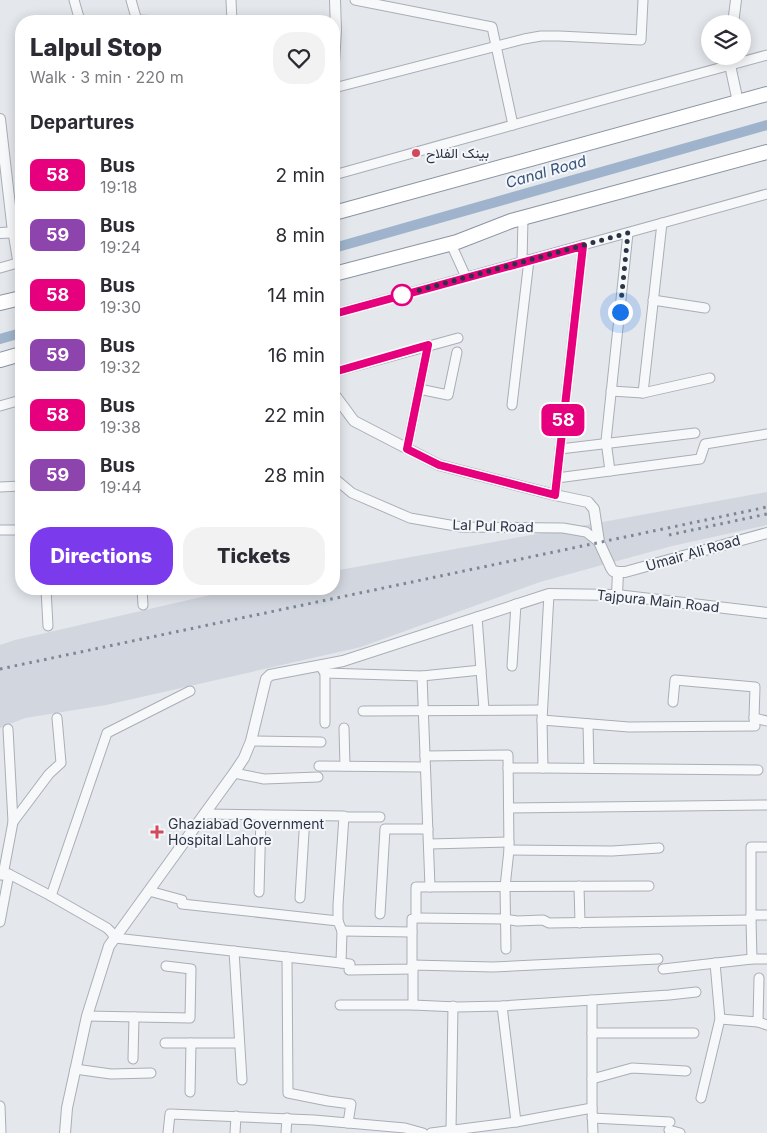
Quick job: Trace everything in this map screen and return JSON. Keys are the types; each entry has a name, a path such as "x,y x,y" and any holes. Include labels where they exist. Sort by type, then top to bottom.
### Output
{"highway":[{"path":"340,211 767,94"},
{"path":"340,272 451,244 476,236 502,224 767,152"},
{"path":"0,303 15,299"},
{"path":"0,360 15,356"}],"street":[{"path":"74,0 78,15"},
{"path":"131,0 135,15"},
{"path":"231,0 232,15"},
{"path":"335,0 335,15"},
{"path":"355,0 492,28 513,125"},
{"path":"340,86 541,36 642,40 643,0"},
{"path":"734,15 736,0"},
{"path":"751,58 767,55"},
{"path":"340,173 716,65"},
{"path":"731,65 738,102"},
{"path":"0,118 15,219"},
{"path":"340,312 767,194"},
{"path":"512,405 526,261 523,218"},
{"path":"643,392 662,224"},
{"path":"0,233 15,232"},
{"path":"610,471 606,443 628,233"},
{"path":"451,244 466,278"},
{"path":"555,495 583,246"},
{"path":"0,268 15,264"},
{"path":"653,300 705,308"},
{"path":"340,370 458,338"},
{"path":"407,449 428,345"},
{"path":"419,389 448,395 457,352"},
{"path":"611,391 643,392 710,378"},
{"path":"0,406 15,402"},
{"path":"340,402 354,421 439,465 588,502 594,508 600,542 611,568 613,571 618,572 617,595"},
{"path":"560,449 695,433"},
{"path":"557,478 700,459 706,444 767,434"},
{"name":"Lal Pul Road","path":"340,483 352,493 410,518 461,527 563,528 586,532 600,542"},
{"path":"0,487 15,486"},
{"path":"0,530 15,530"},
{"name":"Umair Ali Road","path":"618,572 625,572 767,533"},
{"path":"543,768 542,710 549,594"},
{"name":"Tajpura Main Road","path":"251,741 266,679 270,675 322,670 343,661 549,594 617,595 767,613"},
{"path":"46,595 48,626"},
{"path":"142,595 143,605"},
{"path":"512,666 516,604"},
{"path":"477,617 484,710"},
{"path":"325,723 322,670 422,676 481,670"},
{"path":"422,676 430,887"},
{"path":"542,720 629,727 755,726 755,687 675,680 673,702"},
{"path":"51,896 108,733 190,691"},
{"path":"363,711 542,710"},
{"path":"12,822 49,774 61,763 57,718"},
{"path":"754,718 767,721"},
{"path":"588,724 589,768"},
{"path":"344,728 345,766"},
{"path":"0,922 4,875 12,822 8,729"},
{"path":"65,1133 67,1108 87,1016 109,946 234,773 244,758 251,741 321,742"},
{"path":"425,756 508,755 509,846 505,887 506,949"},
{"path":"319,766 425,767"},
{"path":"508,768 758,770"},
{"path":"234,773 264,779 318,777"},
{"path":"509,808 767,805"},
{"path":"204,814 380,817"},
{"path":"259,892 261,815"},
{"path":"300,898 305,816"},
{"path":"341,963 342,932 338,921 338,905 343,816"},
{"path":"380,914 385,829 428,829"},
{"path":"428,844 612,851 659,848"},
{"path":"752,959 751,847 767,847"},
{"path":"4,875 51,896 108,928 115,938"},
{"path":"579,886 580,923"},
{"path":"416,918 416,887 649,886"},
{"path":"149,891 182,900 182,904 338,921"},
{"path":"413,1005 412,919 506,919 518,921 543,920 549,923 580,923 751,918 767,915"},
{"path":"342,932 412,932"},
{"path":"115,938 350,964 349,970 412,967 493,967 658,959"},
{"path":"234,951 242,1080"},
{"path":"287,957 288,1093 351,1104 348,1123"},
{"path":"663,968 767,959"},
{"path":"701,1098 720,1019 715,963"},
{"path":"87,1016 190,1018 191,969 166,966"},
{"path":"720,1019 763,1024 759,978"},
{"path":"340,1005 502,1006 696,992"},
{"path":"592,1000 592,1133"},
{"path":"451,1130 453,1006"},
{"path":"502,1006 516,1122"},
{"path":"133,1059 134,1017"},
{"path":"592,1033 694,1032"},
{"path":"165,1043 239,1043"},
{"path":"190,1092 191,1043"},
{"path":"592,1079 632,1068 686,1071"},
{"path":"75,1069 111,1074 151,1073"},
{"path":"0,1106 1,1133"},
{"path":"431,1133 516,1122 592,1108"},
{"path":"168,1133 170,1114 287,1118 348,1123 374,1129 405,1128 423,1133"},
{"path":"235,1133 236,1116"},
{"path":"286,1133 287,1118"},
{"path":"592,1118 670,1126 680,1133"}],"shaded area":[{"path":"767,492 767,525 672,546 540,582 361,647 106,705 25,718 0,728 0,645 210,595 340,595 340,570"}],"waterway":[{"name":"Canal Road","path":"340,246 767,125"},
{"name":"Canal Road","path":"0,339 15,335"}],"railway":[{"path":"0,669 767,507"},
{"path":"669,535 767,514"}],"bus line":[{"name":"58","path":"340,312 583,246 555,495 439,465 407,449 428,345 340,370"}],"place":[{"name":"بینک الفلاح","path":"416,153"},
{"name":"Ghaziabad Government Hospital Lahore","path":"157,832"}],"route":[{"path":"402,295 628,233 620,312"}]}
